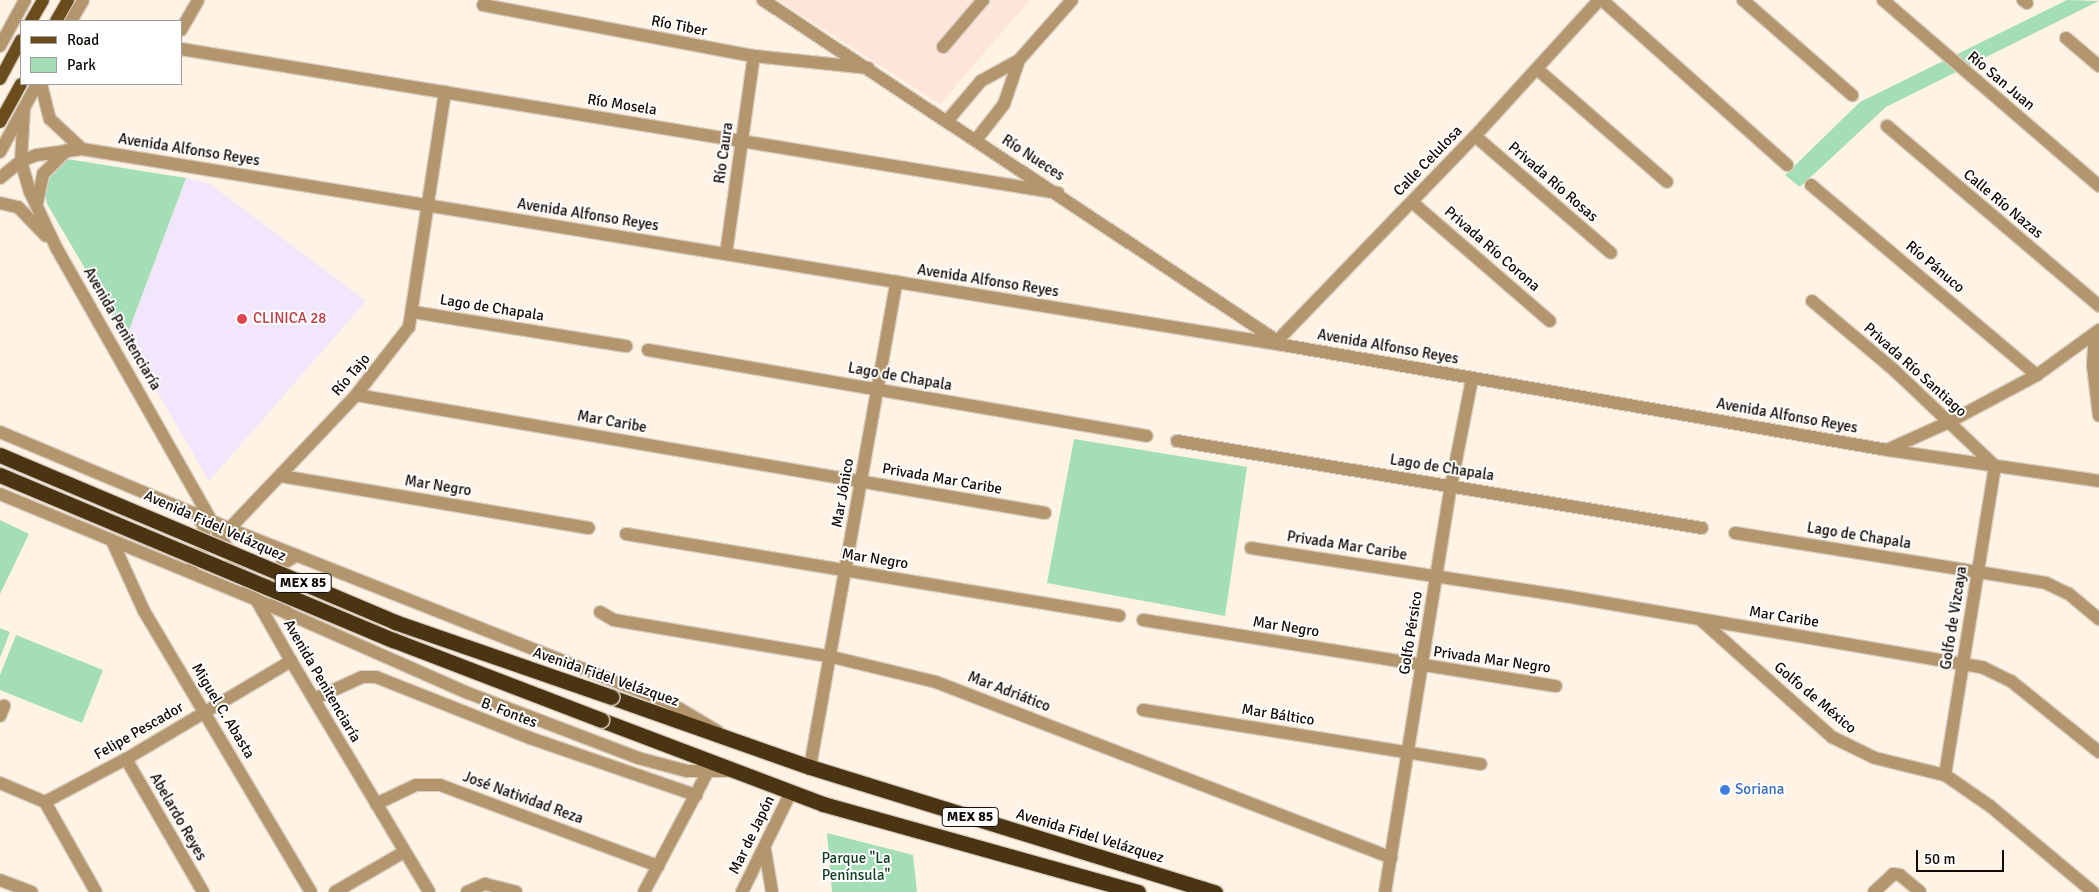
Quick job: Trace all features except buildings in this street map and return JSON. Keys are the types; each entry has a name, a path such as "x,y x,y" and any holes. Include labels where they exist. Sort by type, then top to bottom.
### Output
{"highway":[{"name":"Avenida Fidel Velázquez","path":"0,455 395,622 810,767 1215,892"},
{"name":"MEX 85","path":"0,475 393,640 733,771 864,816 1138,892"}],"main road":[{"path":"32,20 43,0"},
{"path":"57,20 68,0"},
{"path":"0,79 20,42"},
{"path":"0,122 20,85"}],"street":[{"path":"0,46 5,25 25,0"},
{"path":"72,20 83,0"},
{"path":"182,28 198,0"},
{"name":"Río Nueces","path":"764,0 1058,193 1280,343"},
{"path":"943,47 983,0"},
{"path":"947,121 981,82 1019,60 1072,0"},
{"path":"1601,0 1787,165"},
{"name":"Calle Celulosa","path":"1280,343 1601,0"},
{"path":"1743,0 1852,95"},
{"name":"Río San Juan","path":"1883,0 2099,186"},
{"name":"Río Tiber","path":"483,6 754,56 870,69"},
{"path":"2066,38 2099,66"},
{"name":"Río Mosela","path":"182,48 1058,193"},
{"name":"Río Caura","path":"726,254 754,56"},
{"path":"976,140 1004,104 1019,60"},
{"path":"1536,69 1667,182"},
{"path":"0,152 36,85"},
{"path":"41,85 50,119 82,149"},
{"name":"Río Tajo","path":"229,529 356,395 403,338 413,312 445,92"},
{"name":"Avenida Penitenciaría","path":"24,108 21,161 37,206 58,249 291,661 429,892"},
{"name":"Calle Río Nazas","path":"1886,126 2099,306"},
{"name":"Privada Río Rosas","path":"1475,136 1611,253"},
{"name":"Avenida Alfonso Reyes","path":"0,178 21,161 37,154 82,149 1280,343 1472,379 1887,450 2099,480"},
{"path":"37,206 43,174 66,150"},
{"name":"Río Pánuco","path":"1812,185 2036,375"},
{"name":"Privada Río Corona","path":"1412,202 1550,321"},
{"name":"Avenida Penitenciaría","path":"0,203 12,204 24,211 58,249"},
{"name":"Mar Jónico","path":"810,767 832,657 896,282"},
{"name":"Privada Río Santiago","path":"1812,300 1949,422 1995,466"},
{"name":"Lago de Chapala","path":"413,312 626,346"},
{"path":"1887,450 1949,422 2036,375 2097,332"},
{"path":"2097,332 2094,379 2099,416"},
{"name":"Lago de Chapala","path":"648,350 1147,436"},
{"name":"Golfo Pérsico","path":"1385,892 1451,486 1472,379"},
{"name":"Mar Caribe","path":"356,395 862,482"},
{"path":"0,432 229,529 670,703 727,739"},
{"name":"Lago de Chapala","path":"1177,441 1702,528"},
{"name":"Golfo de Vizcaya","path":"1945,775 1995,466"},
{"name":"Mar Negro","path":"281,476 589,528"},
{"name":"Privada Mar Caribe","path":"862,482 1045,513"},
{"path":"0,494 113,543 257,600 427,675 638,758 687,771 707,773 733,771"},
{"path":"184,570 198,559 205,542 203,525 195,513"},
{"name":"Lago de Chapala","path":"1735,533 1978,571 2058,587 2099,619"},
{"name":"Mar Negro","path":"626,534 1120,616"},
{"name":"Miguel C. Abasta","path":"113,543 144,611 311,892"},
{"name":"Privada Mar Caribe","path":"1251,548 1437,576"},
{"path":"290,616 276,596 276,579 282,564 296,555"},
{"name":"Mar Caribe","path":"1437,576 1964,663 1994,670 2011,681 2099,752"},
{"name":"Mar Adriático","path":"600,612 614,620 832,657 899,671 968,694 1391,858"},
{"name":"Mar Negro","path":"1143,620 1423,666"},
{"name":"Golfo de México","path":"1701,620 1845,746 1875,758 1945,775 1990,806 2093,892"},
{"name":"Felipe Pescador","path":"45,802 126,759 291,661"},
{"name":"Privada Mar Negro","path":"1423,666 1556,686"},
{"path":"397,686 427,675"},
{"name":"B. Fontes","path":"314,700 366,676 397,686 530,738 696,795"},
{"name":"Mar Báltico","path":"1143,710 1407,754 1481,764"},
{"name":"Abelardo Reyes","path":"126,759 202,892"},
{"path":"644,892 707,773"},
{"path":"0,783 45,802 96,892"},
{"name":"José Natividad Reza","path":"376,804 416,785 440,785 658,866"},
{"name":"Mar de Japón","path":"742,892 765,850 791,792"},
{"path":"765,850 772,892"},
{"path":"335,892 404,852"},
{"path":"1874,892 1893,874 1900,875 1920,892"},
{"path":"0,880 32,892"},
{"path":"467,892 485,884 516,892"}],"shaded area":[{"path":"778,0 1030,0 940,104"},
{"name":"CLINICA 28","path":"186,178 210,184 366,301 209,481 126,338"}],"green space":[{"path":"2067,0 2099,1 1886,107 1800,187 1785,175 1860,102"},
{"path":"67,159 186,178 126,338 47,204 44,184 54,165"},
{"path":"1074,439 1247,467 1225,616 1047,583"},
{"path":"0,520 29,534 0,594"},
{"path":"0,628 10,632 0,658"},
{"path":"16,635 103,670 82,723 0,690 0,675"},
{"name":"Parque \"La Península\"","path":"827,833 913,855 917,892 832,892"}],"place":[{"name":"CLINICA 28","path":"242,319"},
{"name":"Soriana","path":"1725,790"}]}
